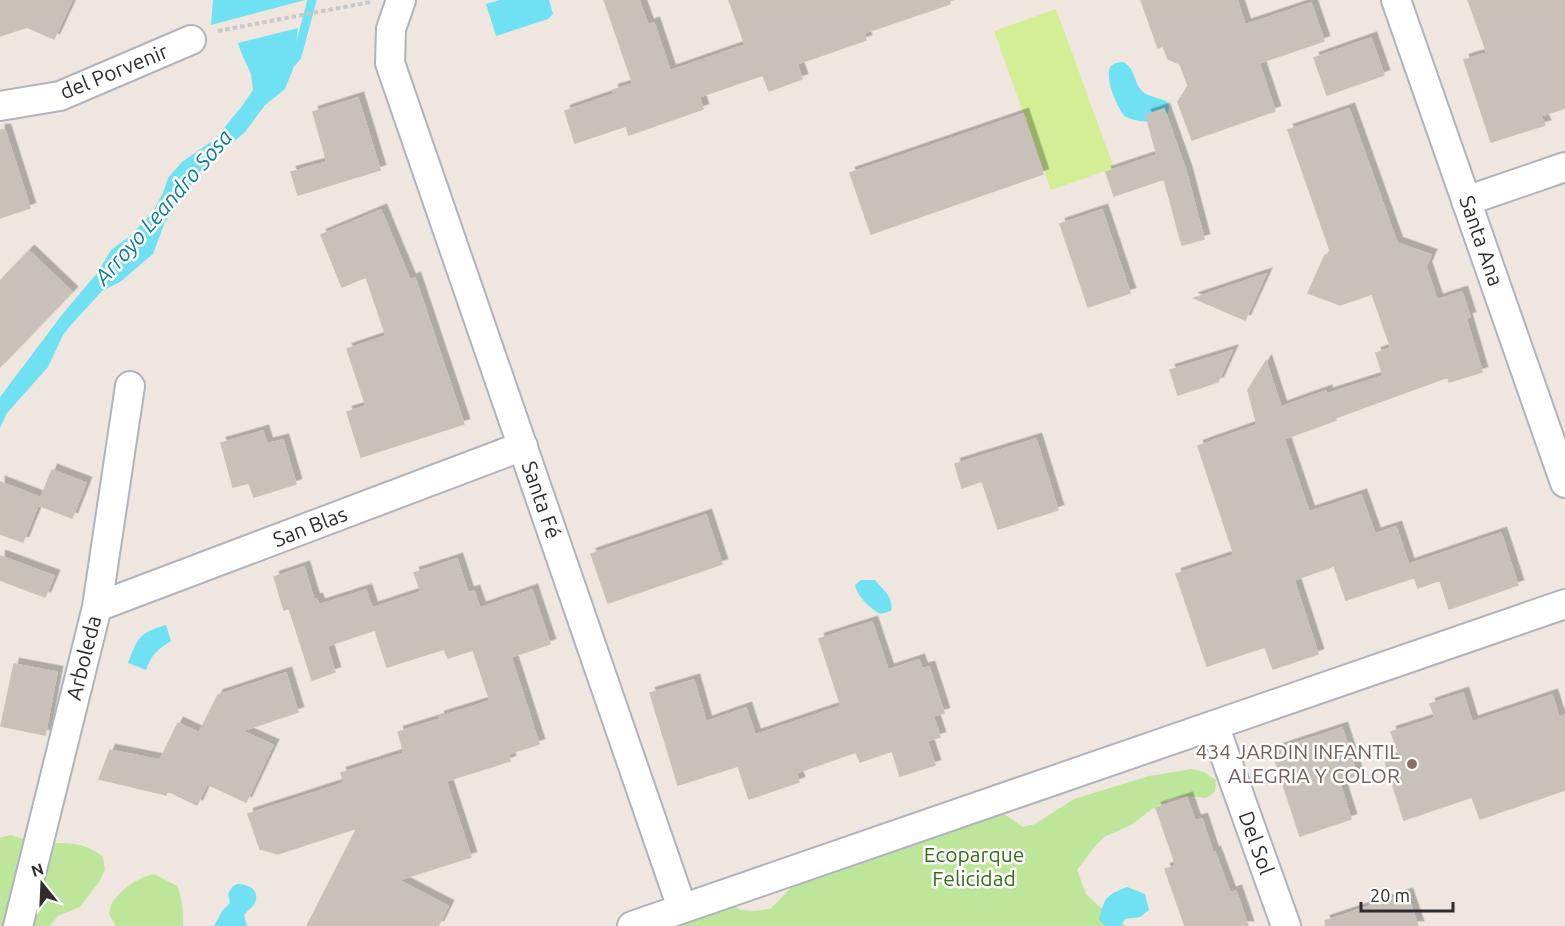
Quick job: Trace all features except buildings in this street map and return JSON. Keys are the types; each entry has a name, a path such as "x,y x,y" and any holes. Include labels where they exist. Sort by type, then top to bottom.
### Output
{"street":[{"name":"Santa Fé","path":"401,0 391,29 390,63 682,908"},
{"name":"Santa Ana","path":"1396,0 1565,483"},
{"name":"del Porvenir","path":"0,106 60,96 191,40"},
{"path":"1466,201 1565,167"},
{"name":"Arboleda","path":"18,926 97,607 130,386"},
{"name":"San Blas","path":"97,607 523,446"},
{"path":"632,926 1565,604"},
{"name":"Del Sol","path":"1214,725 1286,926"}],"path":[{"path":"226,29 366,4"}],"green space":[{"path":"1056,9 1114,168 1051,190 994,31"},
{"name":"Ecoparque Felicidad","path":"1192,769 1204,772 1216,780 1215,792 1206,798 1187,796 1171,799 1152,809 1131,825 1104,837 1077,870 1086,894 1106,913 1127,926 645,926 730,904 741,910 770,909 821,858 1001,812 1023,827 1035,824 1074,799 1149,776"},
{"path":"10,835 33,841 77,844 103,857 105,870 80,907 58,916 50,926 0,926 0,838"},
{"path":"154,874 177,886 182,901 183,926 116,926 109,914 113,901 132,884"}],"water":[{"path":"213,0 305,0 211,25"},
{"path":"500,0 549,0 553,14 548,19 496,36 486,4"},
{"path":"298,28 293,69 285,89 265,105 245,132 203,168 165,222 153,254 120,282 102,291 70,326 63,335 48,367 7,413 0,428 0,397 61,316 98,272 111,250 130,236 152,213 168,178 182,162 215,139 253,90 251,74 238,43"},
{"path":"1123,62 1130,68 1143,92 1168,103 1168,111 1164,118 1148,122 1128,118 1123,113 1112,93 1109,71 1111,66"},
{"path":"861,580 875,580 889,598 891,611 880,614 864,602 855,585"},
{"path":"166,625 171,641 156,653 146,670 128,663 141,637"},
{"path":"237,884 246,885 255,891 256,895 255,903 244,915 247,926 214,926 222,911 230,903 228,894"},
{"path":"1127,887 1145,894 1149,910 1140,917 1125,919 1121,926 1106,926 1099,920 1107,898 1114,892"}],"waterway":[{"name":"Arroyo Leandro Sosa","path":"287,68 297,56 312,0"}],"place":[{"name":"434 JARDIN INFANTIL ALEGRIA Y COLOR","path":"1412,764"}]}
